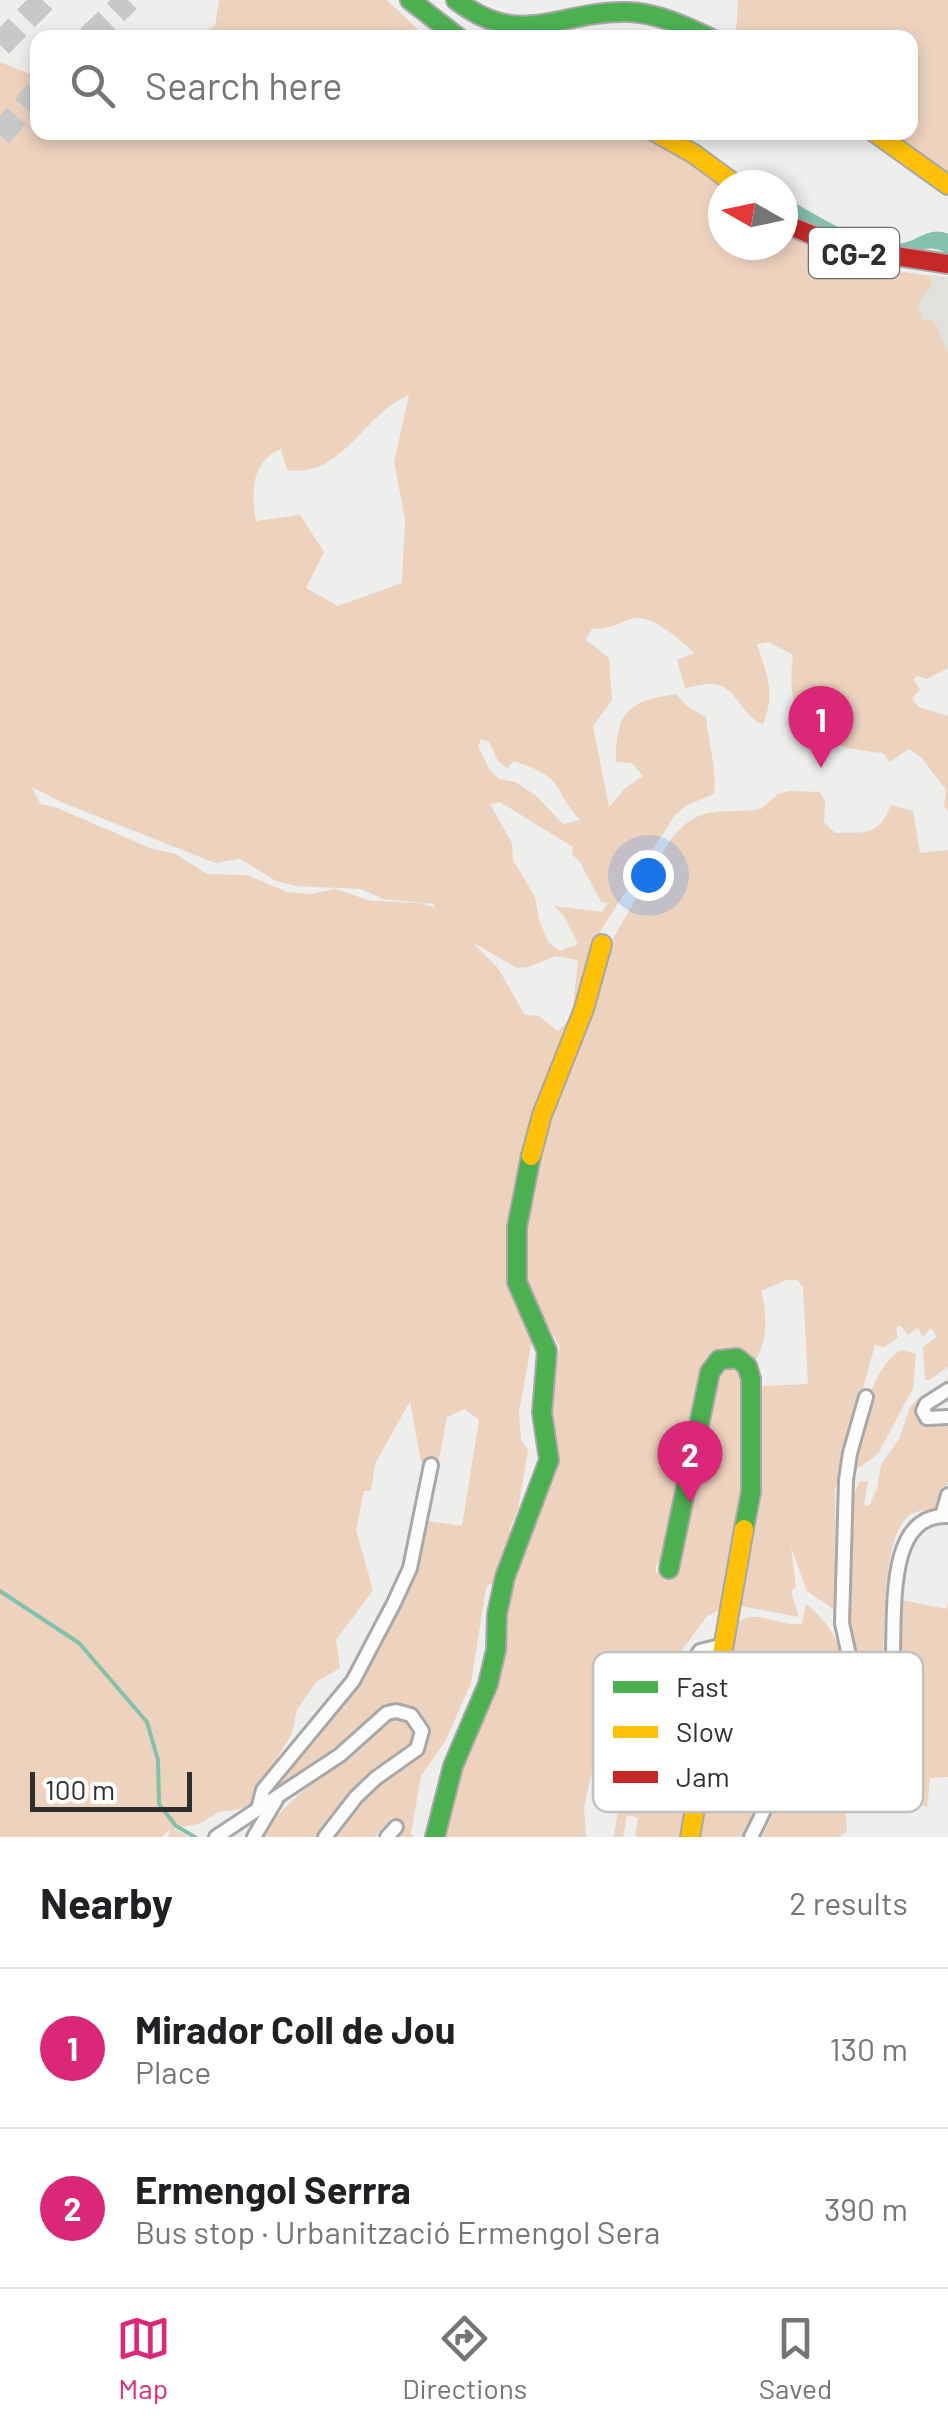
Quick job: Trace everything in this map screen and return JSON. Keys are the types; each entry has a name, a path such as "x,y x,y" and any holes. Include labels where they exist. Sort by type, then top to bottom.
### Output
{"main road":[{"path":"410,0 448,30"},
{"path":"448,5 488,30"},
{"path":"448,5 504,28 630,12 688,30"},
{"path":"448,5 465,30"},
{"path":"579,30 632,22 676,30"},
{"path":"669,140 716,170"},
{"path":"885,140 948,185"},
{"name":"CG-2","path":"798,231 818,242 858,254 948,264"},
{"path":"435,1837 454,1766 488,1684 505,1577 549,1460 542,1413 547,1351 517,1282 517,1227 542,1115 584,1009 602,944"},
{"path":"669,1570 710,1372 719,1360 737,1358 747,1366 750,1378 753,1478 723,1652"},
{"path":"690,1837 694,1812"}],"street":[{"path":"948,1390 926,1404 923,1411 927,1418 948,1417"},
{"path":"848,1652 842,1624 846,1480 866,1397"},
{"path":"258,1809 262,1790 332,1711 352,1681 394,1602 410,1568 431,1465"},
{"path":"892,1652 903,1547 919,1524 930,1517 945,1516 948,1495"},
{"path":"699,1652 724,1645"},
{"path":"216,1837 354,1744 387,1713 411,1715 422,1731 417,1749 366,1787 325,1837"},
{"path":"238,1821 252,1837 279,1796"},
{"path":"752,1837 765,1812"}],"shaded area":[{"path":"219,0 387,0 419,30 207,30 215,26"},
{"path":"738,0 948,0 948,181 892,140 918,140 918,30 736,30"},
{"path":"0,62 30,74 30,140 647,140 674,152 708,177 708,260 798,260 798,241 848,264 931,276 932,283 918,306 922,320 933,320 948,352 948,668 927,679 917,676 914,680 920,690 912,698 918,707 948,716 948,811 944,806 946,790 922,758 909,749 890,762 883,753 839,745 809,729 794,700 793,655 769,642 757,644 769,693 763,724 750,716 726,688 706,684 685,688 677,660 695,653 656,624 631,619 592,629 586,640 609,658 612,700 593,726 609,807 625,788 643,776 632,763 616,762 622,721 635,706 676,694 688,707 706,717 714,794 687,805 675,815 594,941 509,1246 510,1287 533,1335 519,1413 521,1440 528,1450 518,1509 495,1584 486,1588 471,1683 446,1740 421,1776 411,1834 414,1837 395,1837 404,1828 392,1817 375,1837 333,1837 366,1794 412,1759 427,1741 423,1719 410,1705 387,1705 346,1740 278,1786 342,1707 349,1711 343,1705 394,1617 429,1521 462,1526 479,1420 465,1409 447,1417 438,1464 421,1462 410,1401 375,1464 371,1491 364,1491 356,1530 373,1590 336,1640 340,1668 316,1682 297,1710 292,1733 248,1808 219,1812 199,1824 173,1828 189,1837 168,1837 170,1830 161,1837 0,1837","holes":["409,395 394,462 405,519 402,583 338,606 306,588 324,552 300,515 256,521 255,479 264,461 281,449 287,470 323,465 393,404","481,739 489,742 498,761 507,768 514,761 550,778 580,820 563,824 536,796 516,782 499,779 489,769 478,746","32,787 215,863 240,859 276,881 296,886 361,889 383,899 434,904 435,908 421,903 371,901 336,889 311,894 287,892 247,875 207,874 176,854 150,848 40,804","500,802 573,847 572,854 601,902 608,903 602,912 554,906 564,916 578,944 560,951 548,942 535,897 513,860 512,843 490,804","472,942 517,968 555,956 578,960 572,1017 558,1031 539,1016 525,1015 498,968"]},
{"path":"798,204 857,235 889,244 930,233 948,234 948,255 929,248 880,250 823,231 798,218"},
{"path":"932,275 948,277 948,351 933,321 922,320 918,306 932,283"},
{"path":"820,792 825,802 824,822 835,833 876,828 891,805 913,811 920,853 948,850 948,1367 925,1380 923,1347 937,1337 931,1328 923,1337 918,1328 908,1335 900,1325 896,1328 898,1338 884,1347 875,1345 835,1489 836,1611 807,1591 791,1547 796,1587 791,1591 799,1617 741,1606 761,1498 759,1386 808,1384 803,1287 797,1280 786,1280 761,1291 765,1327 755,1360 728,1349 715,1354 704,1366 663,1558 656,1565 656,1572 671,1580 681,1565 715,1379 718,1371 728,1365 737,1367 743,1375 745,1487 722,1609 707,1616 681,1652 593,1652 593,1772 584,1807 586,1837 442,1837 503,1609 554,1464 548,1392 560,1347 525,1287 524,1225 531,1186 604,954 671,839 682,827 712,812 761,809 778,794"},
{"path":"901,1350 916,1354 913,1388 878,1454 857,1469 853,1466 873,1386 890,1359"},
{"path":"948,1379 948,1384 925,1398 914,1411 923,1423 948,1424 948,1483 939,1495 936,1510 913,1513 898,1530 886,1586 883,1652 855,1652 846,1568 853,1497 860,1482 868,1481 864,1505 869,1506 881,1465 899,1439 910,1407"},
{"path":"902,1600 946,1609 948,1602 948,1777 930,1778 927,1808 923,1805 923,1652 900,1652"},
{"path":"806,1604 823,1620 841,1652 730,1652 735,1624 743,1619 760,1617 802,1624"},
{"path":"393,1719 412,1727 410,1748 349,1793 316,1837 263,1837 294,1799"},
{"path":"618,1812 685,1812 680,1837 635,1837 638,1818 627,1815 623,1837 614,1837"},
{"path":"701,1812 755,1812 742,1837 697,1837"},
{"path":"774,1812 846,1812 847,1831 839,1837 762,1837"}],"waterway":[{"path":"0,1591 79,1643 147,1722 158,1760 159,1804 176,1826 195,1837"}],"tunnel":[{"path":"0,45 44,0"},
{"path":"97,30 128,0"},
{"path":"0,135 30,100"}],"traffic: fast":[{"path":"410,0 449,30"},
{"path":"456,0 479,15 521,26 628,12 692,30"},
{"path":"435,1837 453,1766 488,1684 505,1577 549,1460 542,1413 547,1351 517,1282 517,1227 531,1156"},
{"path":"669,1569 710,1372 719,1360 737,1358 747,1366 751,1379 751,1492 744,1529"}],"traffic: slow":[{"path":"669,140 716,170"},
{"path":"885,140 948,185"},
{"path":"531,1156 542,1115 584,1009 602,944"},
{"path":"722,1652 744,1529"},
{"path":"690,1837 694,1812"}],"traffic: jam":[{"path":"798,229 844,248 948,264"}],"place":[{"name":"Mirador Coll de Jou","path":"821,768"},
{"name":"Ermengol Serrra","path":"690,1503"}]}
